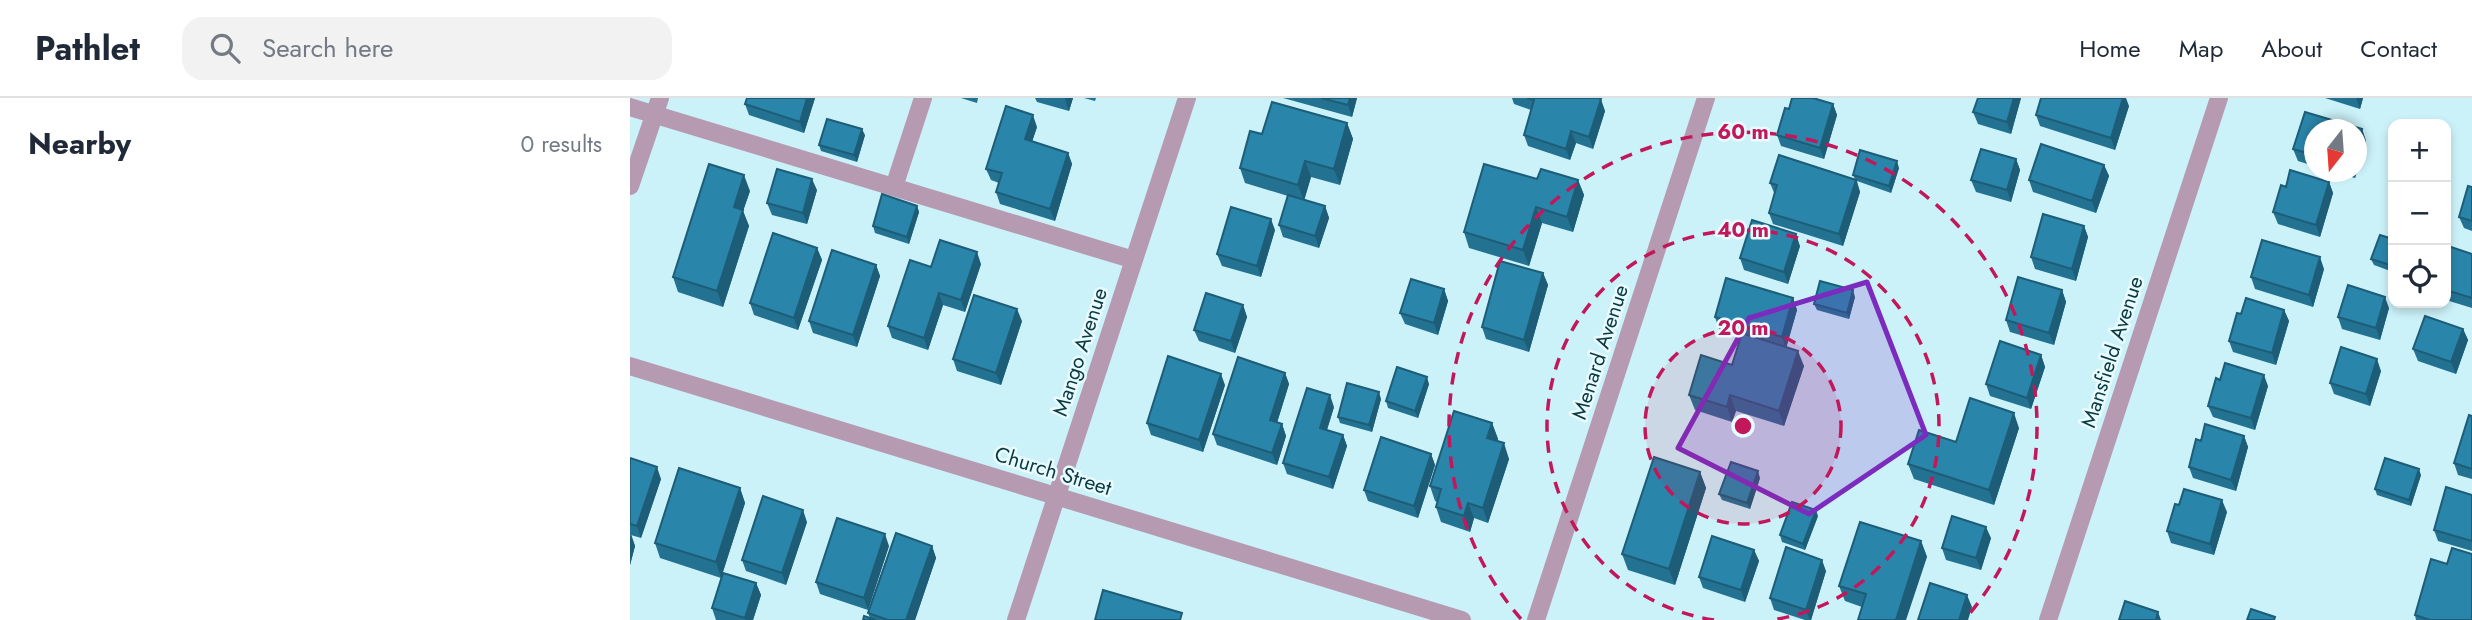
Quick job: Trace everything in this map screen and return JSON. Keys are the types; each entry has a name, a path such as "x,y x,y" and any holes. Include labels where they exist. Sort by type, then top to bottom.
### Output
{"street":[{"path":"894,187 923,98"},
{"name":"Mango Avenue","path":"1016,620 1187,98"},
{"name":"Menard Avenue","path":"1536,620 1706,98"},
{"name":"Mansfield Avenue","path":"2048,620 2219,98"},
{"path":"630,186 657,106"},
{"path":"630,107 657,106 894,187 1134,260"},
{"name":"Church Street","path":"630,366 1462,620"}],"highlighted area":[{"path":"1867,282 1926,435 1809,514 1678,448 1749,318"}],"building":[{"path":"747,98 807,98 800,122 745,104"},
{"path":"1321,98 1350,98 1348,105"},
{"path":"1527,98 1601,99 1589,137 1571,131 1566,149 1524,135 1534,100"},
{"path":"1792,98 1813,98 1833,104 1820,148 1777,135 1785,108 1789,109"},
{"path":"1978,98 2014,98 2007,122 1973,112"},
{"path":"2041,98 2123,98 2111,138 2036,115"},
{"path":"1272,102 1347,123 1334,169 1305,161 1298,185 1240,168 1250,131 1262,134"},
{"path":"1006,106 1033,115 1025,139 1068,153 1050,209 996,192 1002,173 986,169"},
{"path":"2305,112 2328,119 2304,119 2304,152 2293,149"},
{"path":"827,119 862,129 854,155 819,145"},
{"path":"2041,144 2104,165 2092,201 2029,180"},
{"path":"1981,149 2016,159 2007,190 1971,180"},
{"path":"1860,150 1897,161 1889,186 1853,175"},
{"path":"1779,155 1856,180 1839,234 1769,213 1777,185 1770,183"},
{"path":"709,164 744,175 734,207 743,210 717,291 673,277"},
{"path":"1484,164 1537,179 1541,169 1578,180 1567,217 1536,207 1523,250 1464,232"},
{"path":"777,169 812,179 803,213 767,203"},
{"path":"2290,170 2304,174 2304,182 2329,182 2316,225 2273,212 2281,185 2286,187"},
{"path":"2468,186 2472,187 2472,221 2459,217"},
{"path":"882,194 917,206 907,237 873,226"},
{"path":"1288,195 1325,206 1315,236 1279,225"},
{"path":"1231,207 1271,219 1257,266 1217,254"},
{"path":"2043,214 2084,226 2072,269 2031,257"},
{"path":"1752,220 1796,234 1784,272 1740,258"},
{"path":"773,233 817,248 794,318 750,303"},
{"path":"2380,235 2388,237 2388,264 2371,259"},
{"path":"940,240 977,252 961,300 939,293 924,338 888,326 910,260 931,267"},
{"path":"2262,240 2320,257 2309,295 2251,277"},
{"path":"2451,247 2472,254 2472,298 2451,292"},
{"path":"832,250 876,265 853,335 809,321"},
{"path":"1500,261 1543,273 1524,340 1482,327"},
{"path":"2018,277 2062,290 2049,333 2006,320"},
{"path":"1726,278 1793,298 1782,337 1715,317"},
{"path":"1411,279 1444,289 1434,323 1400,313"},
{"path":"1820,281 1853,290 1847,313 1814,304"},
{"path":"2348,285 2385,297 2376,328 2338,317"},
{"path":"1206,293 1243,305 1231,341 1194,330"},
{"path":"974,295 1017,309 996,373 953,359"},
{"path":"2246,298 2284,310 2272,353 2229,341 2237,313 2241,314"},
{"path":"2425,316 2463,329 2451,362 2413,349"},
{"path":"1742,333 1798,351 1779,411 1730,395 1727,407 1689,395 1701,355 1732,365"},
{"path":"2000,341 2041,355 2027,398 1986,384"},
{"path":"2341,347 2377,359 2366,394 2330,383"},
{"path":"1168,356 1221,374 1199,440 1147,423"},
{"path":"1238,357 1285,373 1270,420 1282,424 1272,453 1213,434"},
{"path":"2225,363 2264,375 2251,418 2208,406 2216,378 2220,380"},
{"path":"1397,367 1427,377 1415,411 1386,401"},
{"path":"1347,383 1379,392 1369,425 1338,417"},
{"path":"1307,388 1330,395 1320,428 1343,435 1329,477 1283,463"},
{"path":"1970,398 2014,413 1989,490 1908,464 1919,430 1956,442"},
{"path":"1454,411 1492,423 1487,438 1504,443 1483,508 1468,503 1464,516 1436,507 1441,489 1430,486"},
{"path":"2469,415 2472,416 2472,469 2454,463"},
{"path":"2205,424 2244,436 2231,480 2189,467 2196,439 2201,441"},
{"path":"1381,437 1431,454 1414,506 1364,490"},
{"path":"1654,457 1700,472 1669,569 1622,554"},
{"path":"630,458 657,467 637,526 630,524"},
{"path":"2385,458 2419,469 2409,500 2375,489"},
{"path":"1731,462 1758,471 1747,503 1719,494"},
{"path":"679,468 740,488 716,562 655,543"},
{"path":"2446,487 2472,495 2472,541 2434,530"},
{"path":"2184,489 2222,500 2210,544 2167,531 2175,504 2179,505"},
{"path":"763,496 803,510 782,573 742,560"},
{"path":"1792,502 1816,510 1803,544 1780,535"},
{"path":"1952,516 1986,527 1976,558 1942,548"},
{"path":"837,518 885,534 864,598 816,582"},
{"path":"1860,522 1921,541 1896,620 1858,620 1866,594 1839,586"},
{"path":"896,533 932,546 906,620 888,620 868,613"},
{"path":"1712,536 1754,550 1741,590 1699,577"},
{"path":"1786,547 1822,560 1806,610 1770,598"},
{"path":"2452,548 2472,554 2472,620 2430,620 2415,615 2431,559 2447,564"},
{"path":"723,573 756,583 745,618 712,608"},
{"path":"1930,583 1967,595 1959,620 1918,620"},
{"path":"1103,590 1182,613 1180,620 1095,620"},
{"path":"2125,601 2158,612 2156,620 2119,620"},
{"path":"2251,609 2275,617 2274,620 2247,620"}]}
